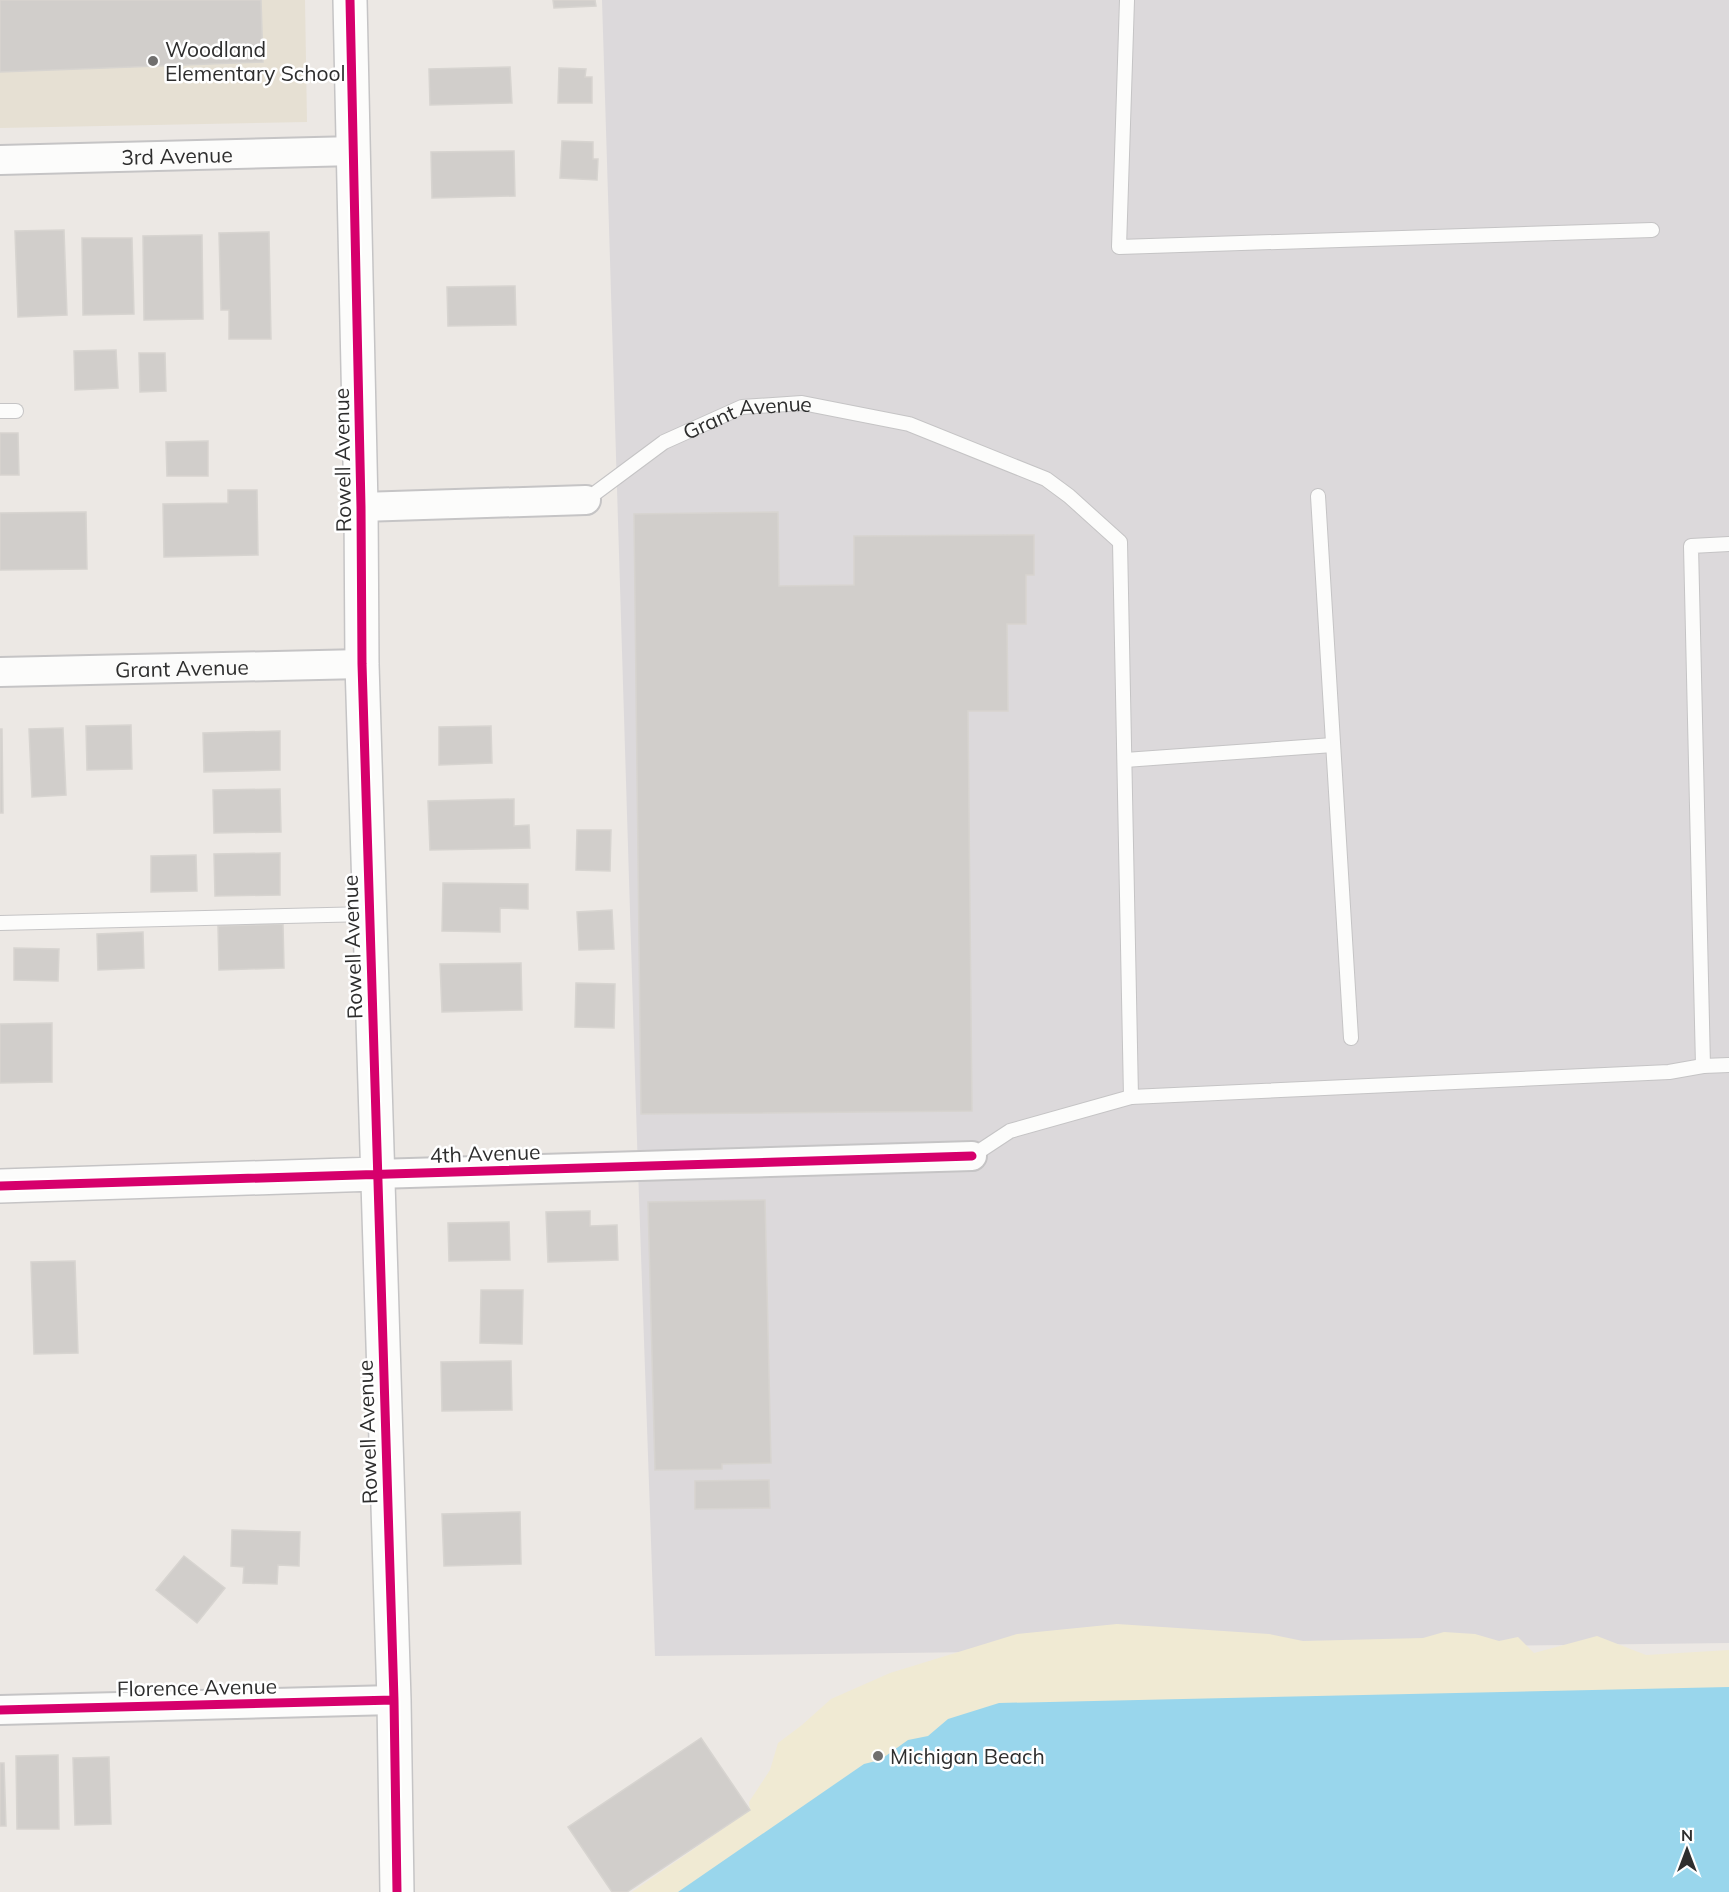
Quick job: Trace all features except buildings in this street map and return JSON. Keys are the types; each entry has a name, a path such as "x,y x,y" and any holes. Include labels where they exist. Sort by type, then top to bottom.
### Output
{"street":[{"name":"Rowell Avenue","path":"351,0 362,664 394,1701 397,1892"},
{"name":"3rd Avenue","path":"0,160 355,151"},
{"name":"Grant Avenue","path":"361,507 586,500"},
{"name":"Grant Avenue","path":"0,672 362,664"},
{"name":"4th Avenue","path":"0,1186 972,1156"},
{"name":"Florence Avenue","path":"0,1710 394,1701"}],"lane":[{"path":"1127,0 1119,247 1652,230"},
{"name":"Grant Avenue","path":"586,500 664,442 742,407 802,403 909,424 1046,479 1069,496 1120,542 1125,760"},
{"path":"0,411 16,411"},
{"path":"1318,496 1351,1038"},
{"path":"1703,1066 1691,546 1729,543"},
{"path":"1131,1097 1125,760 1333,745"},
{"path":"0,923 369,914"},
{"path":"972,1156 1010,1131 1131,1097 1669,1072 1703,1066 1729,1065"}],"shaded area":[{"name":"Woodland Elementary School","path":"0,0 305,0 307,122 0,128"},
{"path":"602,0 1729,0 1729,1643 655,1656"}],"sand":[{"name":"Michigan Beach","path":"1117,1624 1269,1634 1303,1641 1423,1638 1444,1632 1475,1634 1499,1641 1518,1637 1534,1653 1597,1636 1646,1655 1729,1650 1729,1708 742,1892 632,1892 750,1810 749,1802 770,1770 778,1743 831,1699 890,1673 1017,1634"}],"water":[{"path":"1729,1687 1729,1892 678,1892 864,1764 880,1760 908,1740 928,1736 948,1719 999,1703"}],"cycle path":[{"path":"350,0 361,507 362,664 394,1700 397,1892"},
{"path":"0,1186 972,1156"},
{"path":"0,1710 394,1700"}],"place":[{"name":"Woodland Elementary School","path":"153,61"},
{"name":"Michigan Beach","path":"878,1756"}]}
